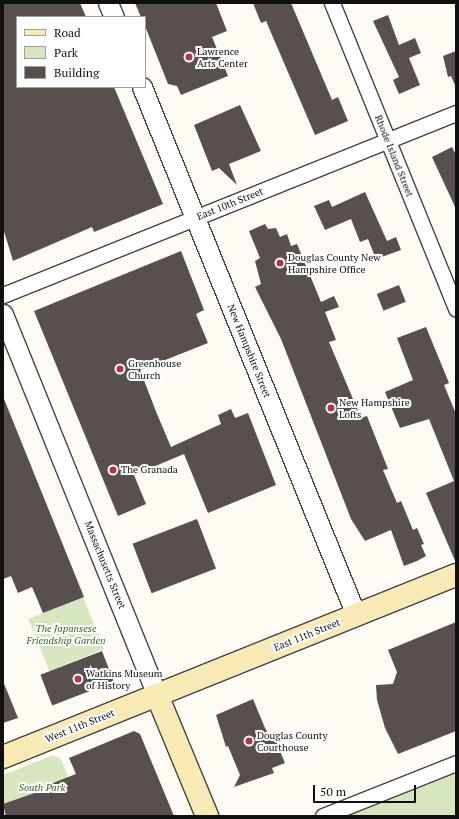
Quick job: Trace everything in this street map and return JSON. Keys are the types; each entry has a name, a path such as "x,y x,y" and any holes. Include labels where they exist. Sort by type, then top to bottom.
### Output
{"main road":[{"name":"East 11th Street","path":"158,695 456,575"},
{"name":"West 11th Street","path":"3,757 158,695"},
{"name":"Massachusetts Street","path":"158,695 206,816"}],"street":[{"path":"108,3 114,16"},
{"name":"Rhode Island Street","path":"332,3 456,309"},
{"name":"New Hampshire Street","path":"142,88 356,615"},
{"name":"East 10th Street","path":"3,295 456,113"},
{"name":"Massachusetts Street","path":"3,314 158,695"},
{"path":"323,816 456,763"}],"green space":[{"name":"The Japansese Friendship Garden","path":"83,597 104,649 49,671 28,619"},
{"name":"South Park","path":"53,755 61,759 83,816 3,816 3,775"},
{"path":"456,771 456,816 344,816"}],"building":[{"path":"3,3 80,3 86,16 16,16 16,88 114,88 163,204 94,232 92,227 13,261 3,228"},
{"name":"Lawrence Arts Center","path":"135,3 216,3 227,31 212,37 228,76 181,95 177,86 168,84 146,29 146,16 141,16"},
{"path":"253,3 291,3 332,100 338,97 348,121 315,135 266,21 261,23"},
{"path":"388,15 399,45 415,38 421,53 409,58 420,85 399,94 393,80 399,77 373,21"},
{"path":"456,51 456,87 451,76 448,77 443,56"},
{"path":"240,105 261,151 229,164 237,185 219,168 212,171 194,125"},
{"path":"452,147 456,155 456,209 432,157"},
{"path":"365,192 387,241 396,237 401,250 376,259 368,239 360,242 351,219 325,230 314,206 329,200 332,207"},
{"path":"265,224 268,229 276,228 280,237 287,234 291,246 297,244 321,302 334,296 339,307 325,312 336,340 329,342 361,418 367,416 388,469 383,470 397,503 401,501 413,530 417,528 424,544 421,545 426,556 417,561 404,566 391,530 365,541 351,519 281,339 255,287 261,284 255,261 260,258 249,231"},
{"path":"181,251 204,310 196,314 208,343 140,370 157,414 171,447 221,424 218,415 231,409 235,418 248,413 276,485 208,513 184,454 134,475 146,504 118,516 34,311"},
{"path":"399,285 406,302 383,311 377,294"},
{"path":"426,327 449,383 444,385 456,414 456,563 426,493 454,481 429,419 400,428 385,392 413,380 397,338"},
{"path":"4,399 84,597 43,613 32,587 18,593 11,576 3,579"},
{"path":"197,519 216,568 152,593 133,544"},
{"path":"456,622 456,731 398,754 385,728 377,700 376,685 393,684 397,672 388,650"},
{"name":"Watkins Museum of History","path":"102,651 114,682 52,705 40,675"},
{"path":"3,681 18,718 3,723"},
{"name":"Douglas County Courthouse","path":"253,699 269,735 273,734 285,763 272,768 274,773 234,787 240,775 228,746 226,747 216,715"},
{"path":"134,731 140,734 174,816 6,816 3,804 49,788 48,785 76,774 69,758"}],"place":[{"name":"Lawrence Arts Center","path":"189,57"},
{"name":"Douglas County New Hampshire Office","path":"280,263"},
{"name":"Greenhouse Church","path":"120,369"},
{"name":"New Hampshire Lofts","path":"331,408"},
{"name":"The Granada","path":"113,470"},
{"name":"Watkins Museum of History","path":"78,679"},
{"name":"Douglas County Courthouse","path":"249,741"}]}
